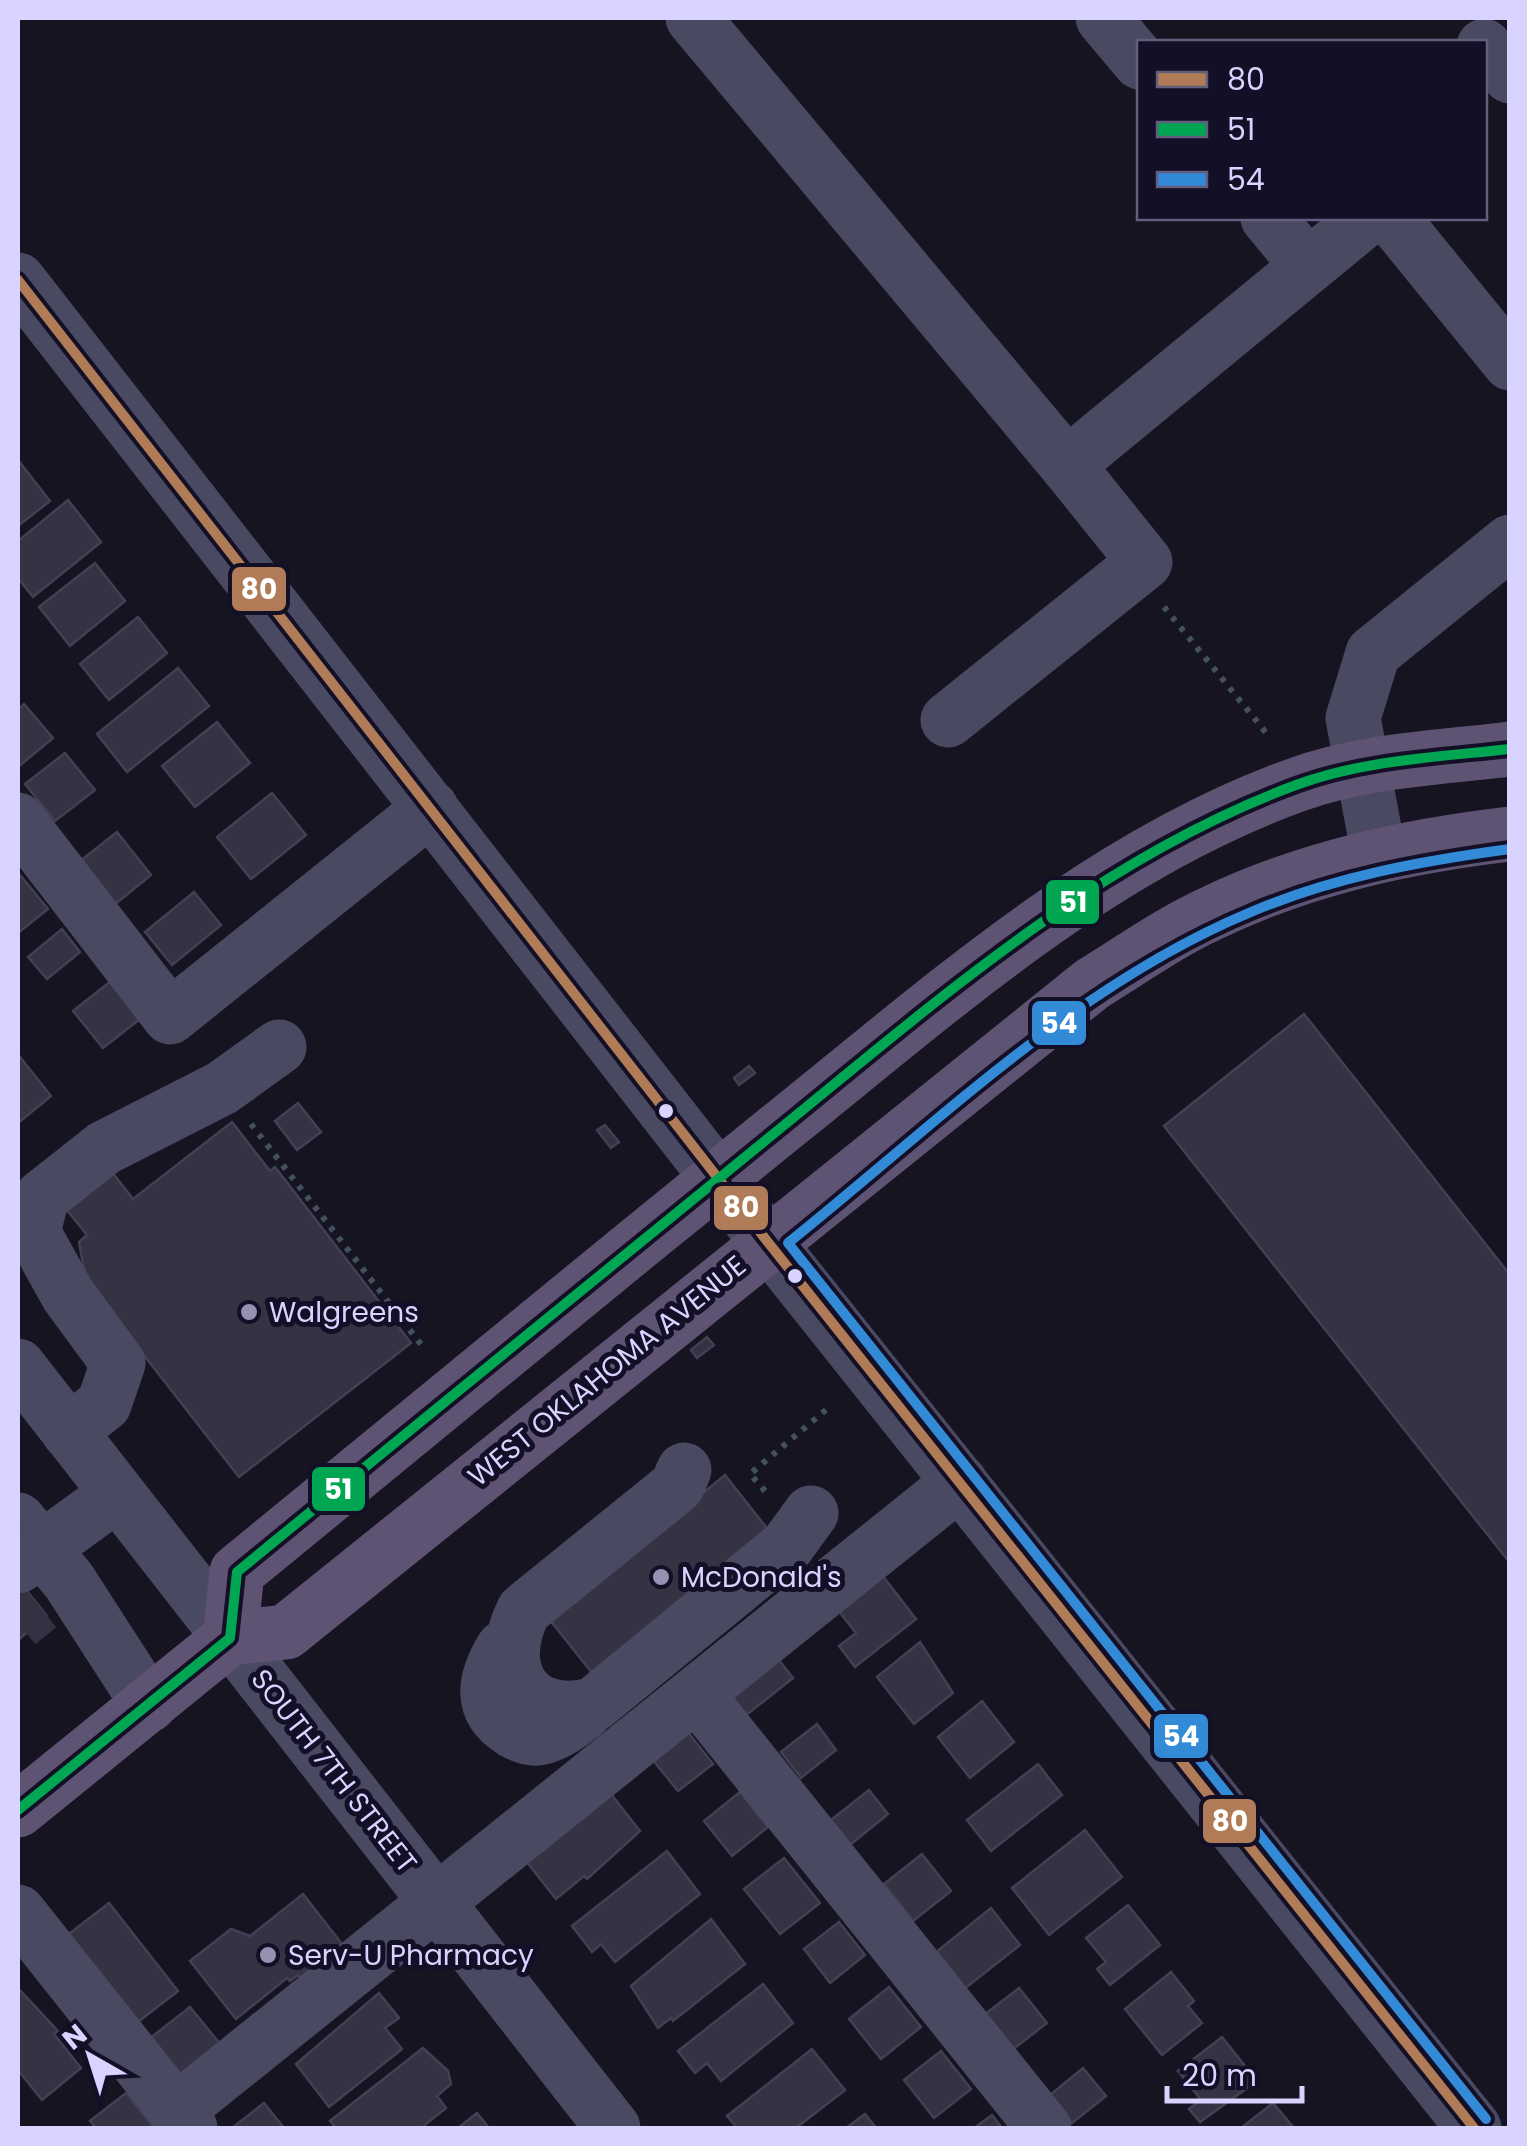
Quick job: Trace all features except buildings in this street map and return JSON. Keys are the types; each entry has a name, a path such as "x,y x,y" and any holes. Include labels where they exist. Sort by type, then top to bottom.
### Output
{"main road":[{"path":"18,1808 230,1638 238,1572 983,964 1071,900 1226,815 1298,784 1360,768 1510,749"},
{"name":"WEST OKLAHOMA AVENUE","path":"230,1638 286,1632 1092,984 1210,913 1302,876 1379,855 1510,834"}],"street":[{"path":"694,18 1145,562 948,720"},
{"path":"1103,18 1137,58"},
{"path":"1460,18 1479,40"},
{"path":"1487,49 1509,75"},
{"path":"1270,220 1308,266"},
{"path":"1066,465 1365,220"},
{"path":"1394,220 1510,363"},
{"path":"18,280 718,1178 1474,2128"},
{"path":"1379,855 1353,718 1373,653 1510,542"},
{"path":"18,820 170,1017 430,808"},
{"path":"68,1432 104,1404 118,1364 68,1295 33,1232 42,1198 104,1148 222,1088 279,1047"},
{"name":"SOUTH 7TH STREET","path":"18,1366 613,2128"},
{"path":"684,1470 677,1486 524,1610 512,1633 512,1669 525,1692 567,1712 592,1705 787,1546 810,1513"},
{"path":"18,1912 183,2120 436,1902 960,1482"},
{"path":"117,1494 37,1564 148,1705"},
{"path":"697,1695 1044,2128"}],"path":[{"path":"1134,571 1267,734"},
{"path":"222,1088 423,1346"},
{"path":"756,1469 828,1409"}],"tunnel":[{"path":"18,1623 39,1606"}],"transit line":[{"name":"80","path":"18,280 767,1241 1474,2128"},
{"name":"51","path":"18,1810 230,1638 237,1572 898,1032 1023,936 1154,851 1223,815 1296,785 1375,765 1510,749"},
{"name":"54","path":"1486,2119 788,1243 1008,1061 1125,978 1187,942 1251,912 1314,889 1411,865 1510,849"}],"place":[{"name":"Walgreens","path":"249,1312"},
{"name":"McDonald's","path":"661,1577"},
{"name":"Serv-U Pharmacy","path":"268,1955"}]}
